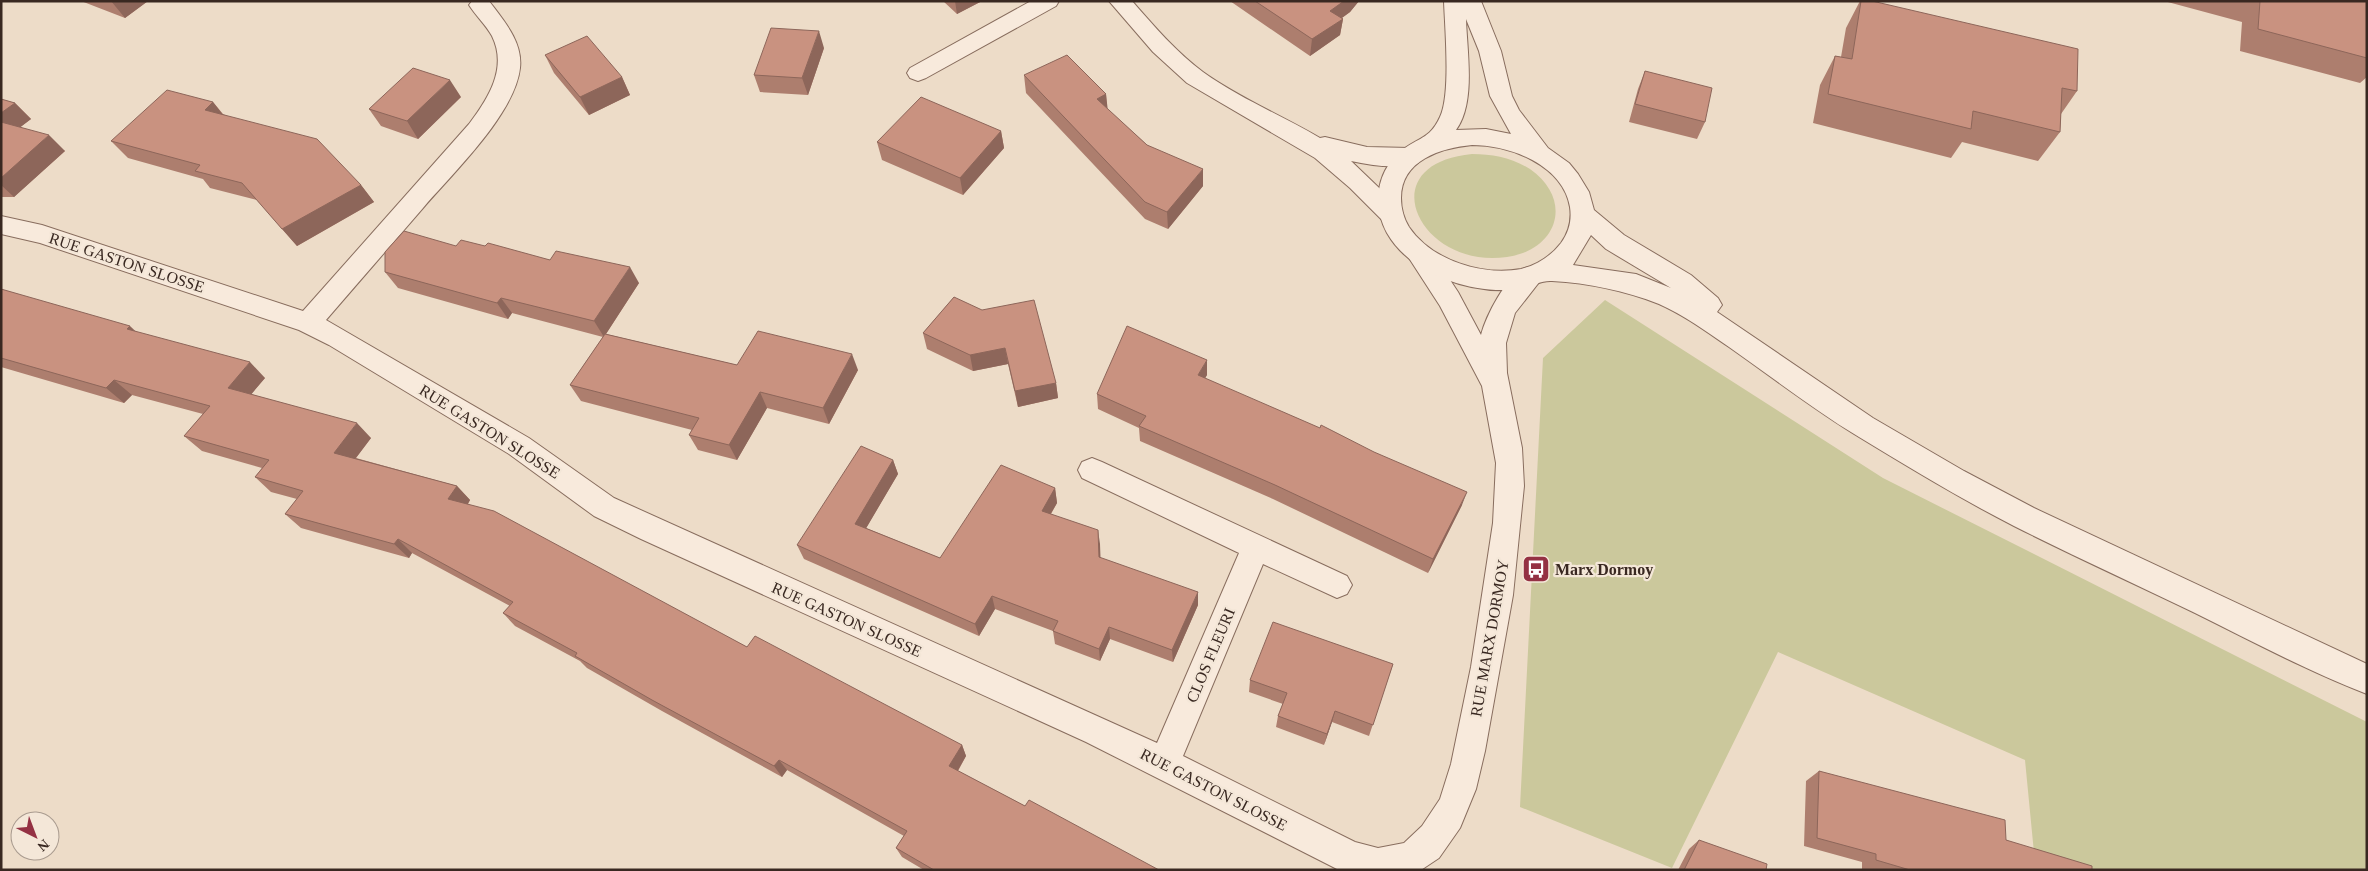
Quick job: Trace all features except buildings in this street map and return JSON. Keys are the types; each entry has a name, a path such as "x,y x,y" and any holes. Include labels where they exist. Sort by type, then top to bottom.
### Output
{"street":[{"path":"918,73 1048,1"},
{"path":"1120,1 1155,41 1189,73 1228,98 1300,136 1353,175 1391,214"},
{"path":"1433,144 1450,122 1458,101 1455,1"},
{"path":"1470,1 1490,51 1505,104 1516,126 1540,154 1568,178 1580,198 1583,214 1582,226 1574,247 1561,260 1538,273"},
{"path":"308,323 477,130 498,100 508,75 509,54 500,33 480,5"},
{"path":"1300,136 1361,156 1389,159 1410,157"},
{"path":"1540,154 1514,143 1486,137 1458,138 1433,144 1410,157 1402,165 1391,183 1389,204 1391,214 1402,236 1420,255 1464,276 1498,280 1538,273 1615,279 1655,290 1717,326 1863,426 1954,480 2024,517 2367,680"},
{"path":"1583,214 1628,251 1665,271 1687,286 1765,358"},
{"name":"RUE GASTON SLOSSE","path":"1,225 42,234 308,323 338,338 519,446 604,507 1164,763 1349,857 1369,864 1411,864"},
{"name":"RUE MARX DORMOY","path":"1420,255 1445,292 1495,386"},
{"name":"RUE MARX DORMOY","path":"1411,864 1425,848 1451,811 1467,762 1491,646 1505,545 1510,463 1506,430 1495,386 1493,345 1495,328 1510,298 1538,273"},
{"path":"1092,470 1337,585"},
{"name":"CLOS FLEURI","path":"1164,763 1256,547"}],"shaded area":[{"path":"1472,154 1509,159 1530,169 1544,181 1552,195 1556,209 1554,222 1548,234 1538,245 1507,257 1476,257 1450,248 1430,233 1418,214 1414,194 1421,176 1440,162"},
{"path":"1605,300 1883,478 2367,722 2367,870 2058,870 2035,863 2025,760 1778,652 1672,868 1520,807 1543,358"}],"place":[{"name":"Marx Dormoy","path":"1536,569"}]}
